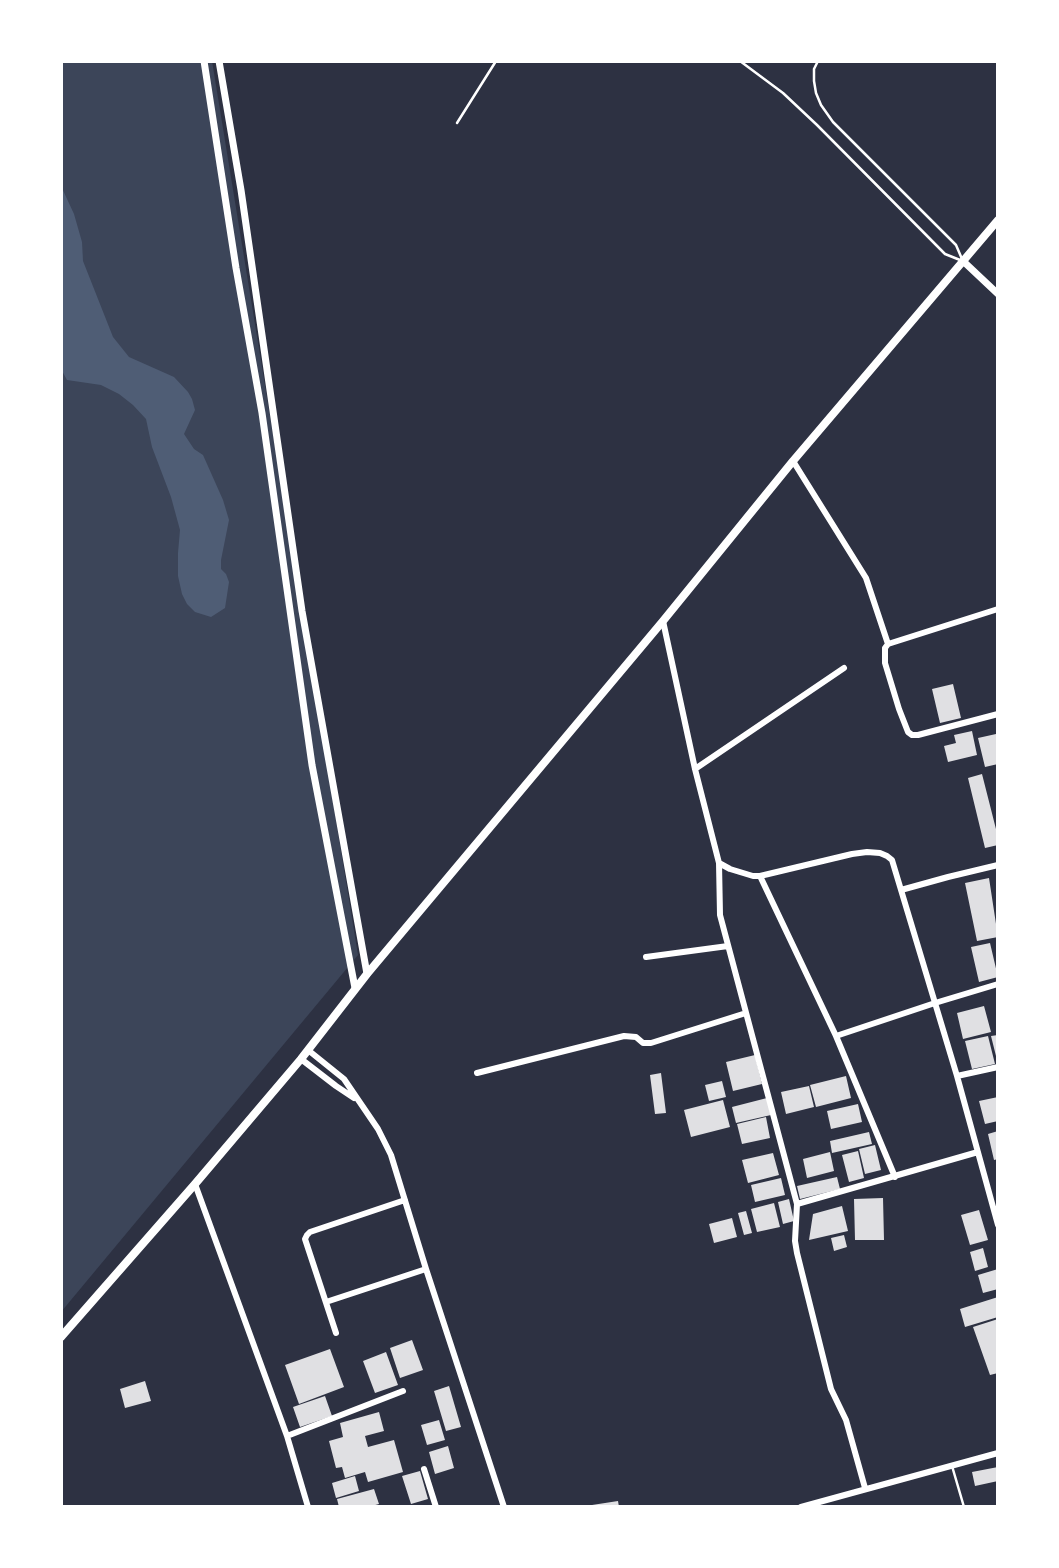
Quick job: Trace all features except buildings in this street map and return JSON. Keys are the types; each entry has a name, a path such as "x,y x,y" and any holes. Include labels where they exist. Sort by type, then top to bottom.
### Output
{"main road":[{"path":"61,1337 301,1059 355,988 663,621 793,461 998,220"}],"street":[{"path":"204,61 262,414 312,765 355,988"},
{"path":"219,61 241,190 303,611 367,974"},
{"path":"963,261 998,294"},
{"path":"793,461 866,578 888,643"},
{"path":"998,609 888,643 884,663 899,709 908,732 912,735 998,714"},
{"path":"663,621 695,769 719,863 720,915 797,1204 797,1253 831,1389 846,1420 865,1488"},
{"path":"695,769 844,668"},
{"path":"719,863 740,874 760,876 867,852 880,853 892,860 994,1199 998,1225"},
{"path":"901,890 998,865"},
{"path":"760,876 836,1036 895,1177"},
{"path":"646,957 728,946"},
{"path":"836,1036 998,984"},
{"path":"477,1073 624,1036 636,1037 643,1043 651,1042 746,1013"},
{"path":"308,1050 344,1080 378,1129 391,1155 504,1507"},
{"path":"301,1059 356,1099"},
{"path":"957,1076 998,1067"},
{"path":"797,1204 978,1152"},
{"path":"195,1184 287,1436 308,1507"},
{"path":"336,1333 305,1238 310,1232 405,1200"},
{"path":"326,1302 426,1269"},
{"path":"287,1436 403,1391"},
{"path":"801,1507 998,1453"},
{"path":"424,1469 436,1507"}],"lane":[{"path":"457,123 495,61"},
{"path":"740,61 783,93 817,125 945,254 963,261"},
{"path":"818,61 814,69 816,93 833,122 956,245 963,261"},
{"path":"952,1465 964,1507"}],"shaded area":[{"path":"61,61 212,61 358,955 61,1312"},
{"path":"61,186 74,214 82,242 83,261 113,337 129,357 174,377 192,399 195,410 184,434 194,449 203,455 229,520 221,560 221,569 229,582 225,608 211,617 195,612 182,594 178,576 180,530 152,447 146,419 119,394 101,385 67,380 61,369"}]}
